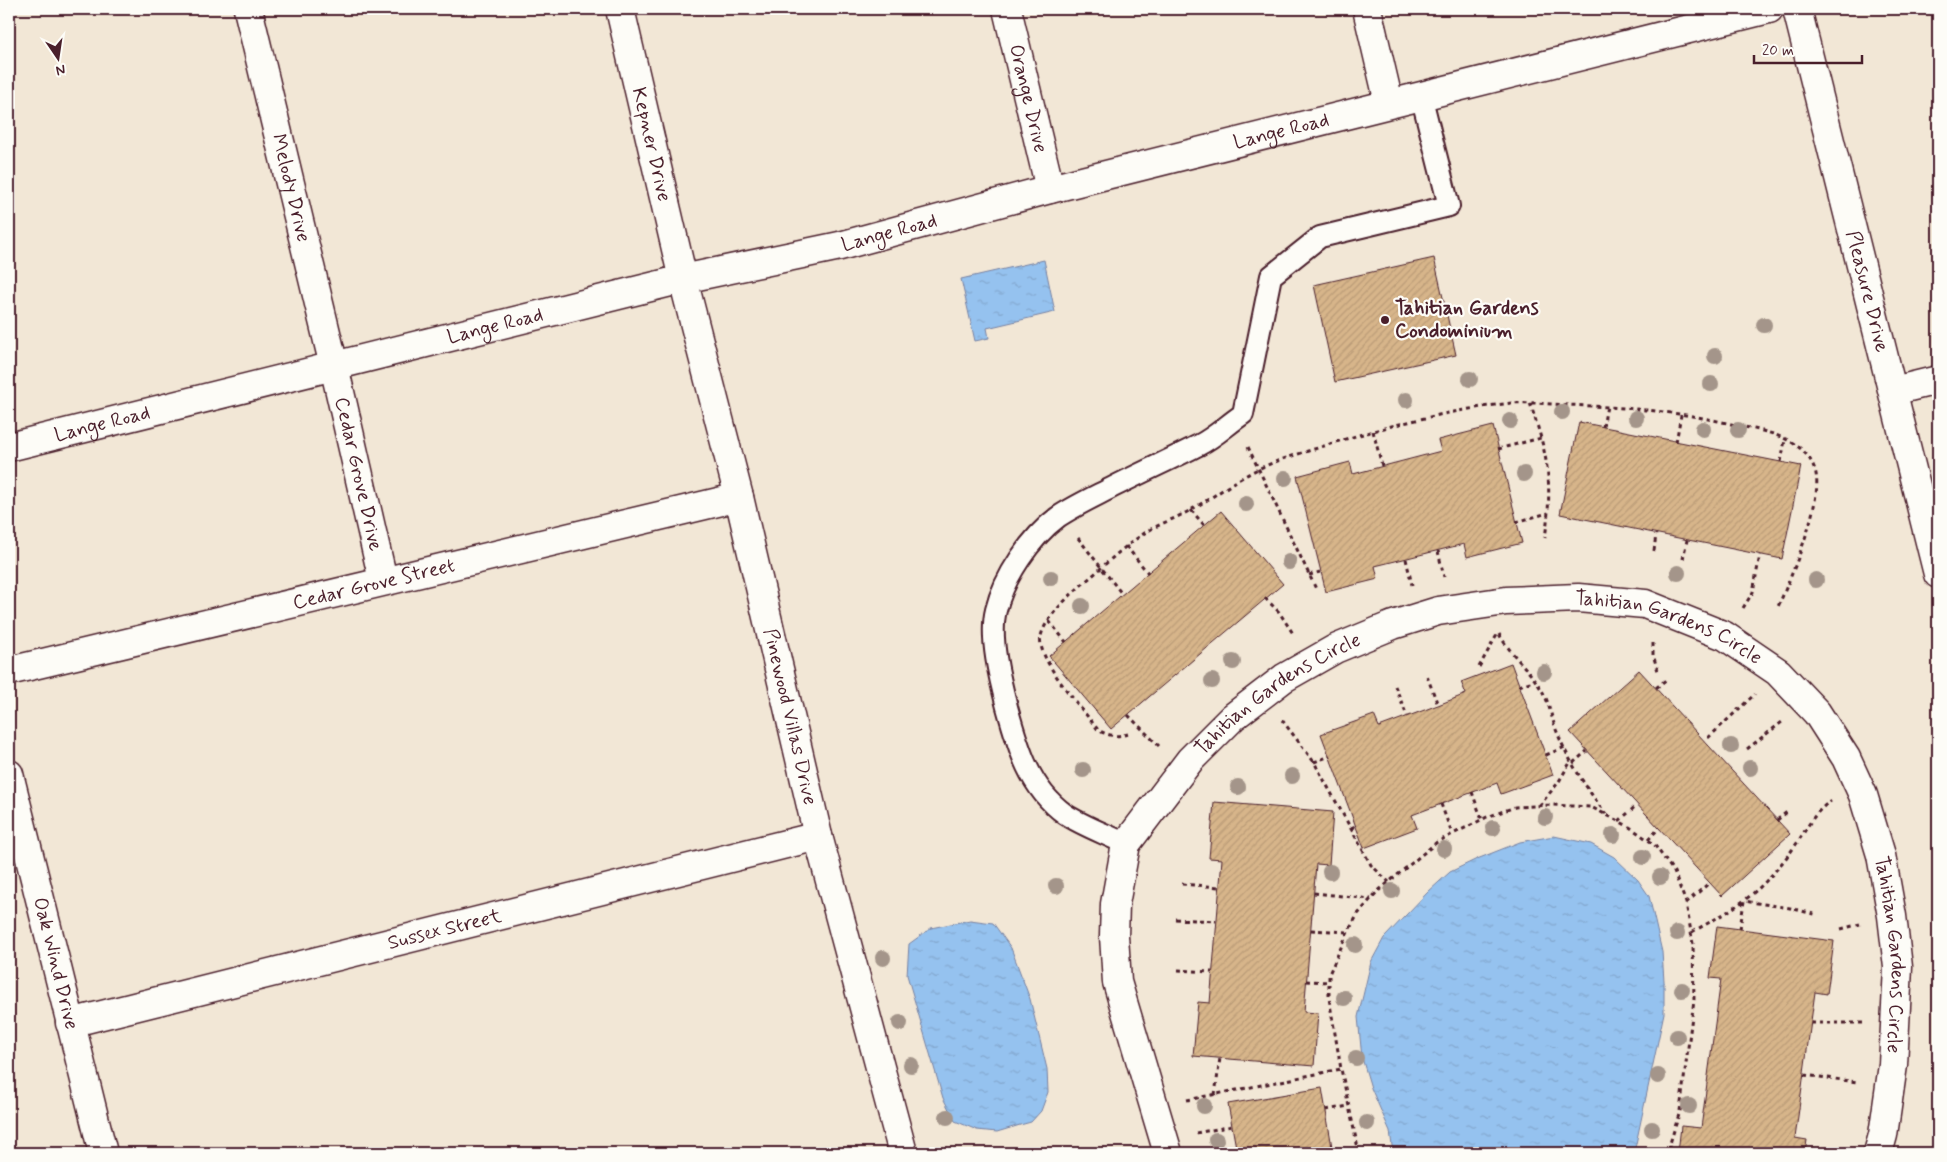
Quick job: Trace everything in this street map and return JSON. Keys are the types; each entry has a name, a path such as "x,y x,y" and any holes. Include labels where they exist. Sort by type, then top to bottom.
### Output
{"street":[{"name":"Melody Drive","path":"248,9 334,366"},
{"name":"Kepner Drive","path":"620,9 683,279"},
{"name":"Orange Drive","path":"1006,9 1050,189"},
{"path":"1367,9 1389,103"},
{"name":"Lange Road","path":"9,447 683,279 840,246 1050,189 1734,13 1769,9"},
{"name":"Pleasure Drive","path":"1797,9 1938,574"},
{"name":"Pinewood Villas Drive","path":"683,279 739,497 818,836 902,1153"},
{"name":"Cedar Grove Drive","path":"334,366 383,580"},
{"path":"1893,391 1938,380"},
{"name":"Cedar Grove Street","path":"9,671 383,580 739,497"},
{"name":"Tahitian Gardens Circle","path":"1168,1153 1117,982 1114,936 1115,904 1126,844 1190,760 1233,717 1284,678 1335,649 1393,625 1438,611 1493,602 1578,598 1645,604 1725,636 1778,672 1817,713 1846,758 1859,785 1881,854 1892,916 1898,968 1896,1022 1890,1086 1883,1135 1878,1153"},
{"name":"Oak Wind Drive","path":"9,774 103,1153"},
{"name":"Sussex Street","path":"70,1023 818,836"}],"lane":[{"path":"1126,844 1066,814 1047,798 1033,779 1016,738 998,671 995,642 996,611 1003,590 1014,568 1032,543 1061,516 1087,500 1202,443 1243,414 1270,276 1320,237 1450,206 1421,95"}],"path":[{"path":"1128,734 1108,736 1098,730 1049,666 1042,653 1040,638 1049,621 1058,609 1101,568 1126,546 1152,529 1191,510 1258,469 1304,452 1374,431 1485,407 1515,403 1607,406 1714,420 1773,434 1797,444 1810,458 1816,472 1817,485 1815,500 1800,554 1777,609"},
{"path":"1530,403 1542,438 1549,470 1548,513 1545,538"},
{"path":"1603,427 1607,406"},
{"path":"1676,442 1681,415"},
{"path":"1236,419 1317,591"},
{"path":"1374,431 1382,466"},
{"path":"1498,449 1542,438"},
{"path":"1781,462 1786,440"},
{"path":"1191,510 1204,525"},
{"path":"1516,522 1548,513"},
{"path":"1061,516 1122,594"},
{"path":"1654,550 1656,534"},
{"path":"1684,559 1687,540"},
{"path":"1126,546 1148,573"},
{"path":"1725,636 1753,592 1760,555"},
{"path":"1309,575 1320,572"},
{"path":"1266,598 1279,612 1312,662"},
{"path":"1493,602 1498,632 1506,645 1535,680 1545,697 1564,747 1584,784 1606,815"},
{"path":"1049,621 1066,642"},
{"path":"1479,666 1498,632"},
{"path":"1708,738 1778,672"},
{"path":"1427,676 1438,705"},
{"path":"1656,688 1666,679"},
{"path":"1519,686 1535,680"},
{"path":"1395,686 1407,716"},
{"path":"1263,694 1314,762 1371,865 1389,882"},
{"path":"1747,749 1807,702"},
{"path":"1128,715 1183,770"},
{"path":"1546,755 1564,747"},
{"path":"1539,806 1572,762 1587,751"},
{"path":"1314,762 1330,756"},
{"path":"1692,932 1744,901 1768,880 1797,843 1816,814 1824,806 1859,785"},
{"path":"1472,792 1482,820"},
{"path":"1441,804 1452,834"},
{"path":"1619,821 1637,804"},
{"path":"1359,1153 1341,1069 1329,998 1329,974 1348,932 1358,914 1371,899 1437,842 1482,820 1515,808 1552,805 1592,807 1619,821 1654,844 1674,872 1686,903 1693,944 1694,1000 1689,1052 1680,1111 1667,1153"},
{"path":"1777,820 1787,812"},
{"path":"1351,828 1356,826"},
{"path":"1648,840 1659,828"},
{"path":"1686,903 1709,883"},
{"path":"1182,884 1220,888"},
{"path":"1314,893 1371,899"},
{"path":"1744,901 1790,908 1817,915"},
{"path":"1740,929 1744,901"},
{"path":"1175,919 1216,921"},
{"path":"1311,930 1348,932"},
{"path":"1178,970 1212,972"},
{"path":"1306,981 1329,982"},
{"path":"1811,1023 1896,1022"},
{"path":"1215,1095 1220,1058"},
{"path":"1181,1102 1341,1069"},
{"path":"1804,1075 1890,1086"},
{"path":"1326,1110 1349,1106"}],"water":[{"path":"1044,260 1055,312 987,328 989,338 975,341 961,279"},
{"path":"1554,836 1591,844 1614,857 1638,880 1649,896 1662,952 1664,1013 1634,1153 1393,1153 1390,1131 1371,1088 1362,1058 1358,1017 1371,962 1384,938 1450,872 1520,842"},
{"path":"970,920 993,923 1011,948 1030,999 1047,1069 1048,1092 1041,1111 1031,1122 997,1132 977,1130 955,1121 943,1098 907,975 909,944 931,928"}],"building":[{"name":"Tahitian Gardens Condominium","path":"1434,258 1456,355 1335,382 1314,285"},
{"path":"1579,422 1801,466 1782,559 1560,514"},
{"path":"1493,426 1522,543 1467,557 1464,544 1375,566 1378,579 1326,592 1297,476 1350,462 1353,474 1441,451 1438,440"},
{"path":"1221,511 1283,584 1111,729 1049,656"},
{"path":"1511,663 1553,775 1501,794 1497,783 1412,815 1417,828 1364,848 1321,734 1374,715 1379,727 1438,705 1466,694 1461,682"},
{"path":"1639,670 1790,834 1722,896 1570,732"},
{"path":"1214,802 1333,812 1329,865 1316,864 1304,1012 1318,1013 1314,1066 1193,1056 1198,1002 1210,1003 1222,859 1209,858"},
{"path":"1717,926 1834,941 1827,994 1815,992 1795,1138 1807,1140 1805,1153 1678,1153 1681,1126 1701,1128 1721,979 1710,978"},
{"path":"1322,1088 1333,1153 1237,1153 1228,1104"}],"place":[{"name":"Tahitian Gardens Condominium","path":"1385,320"}]}
